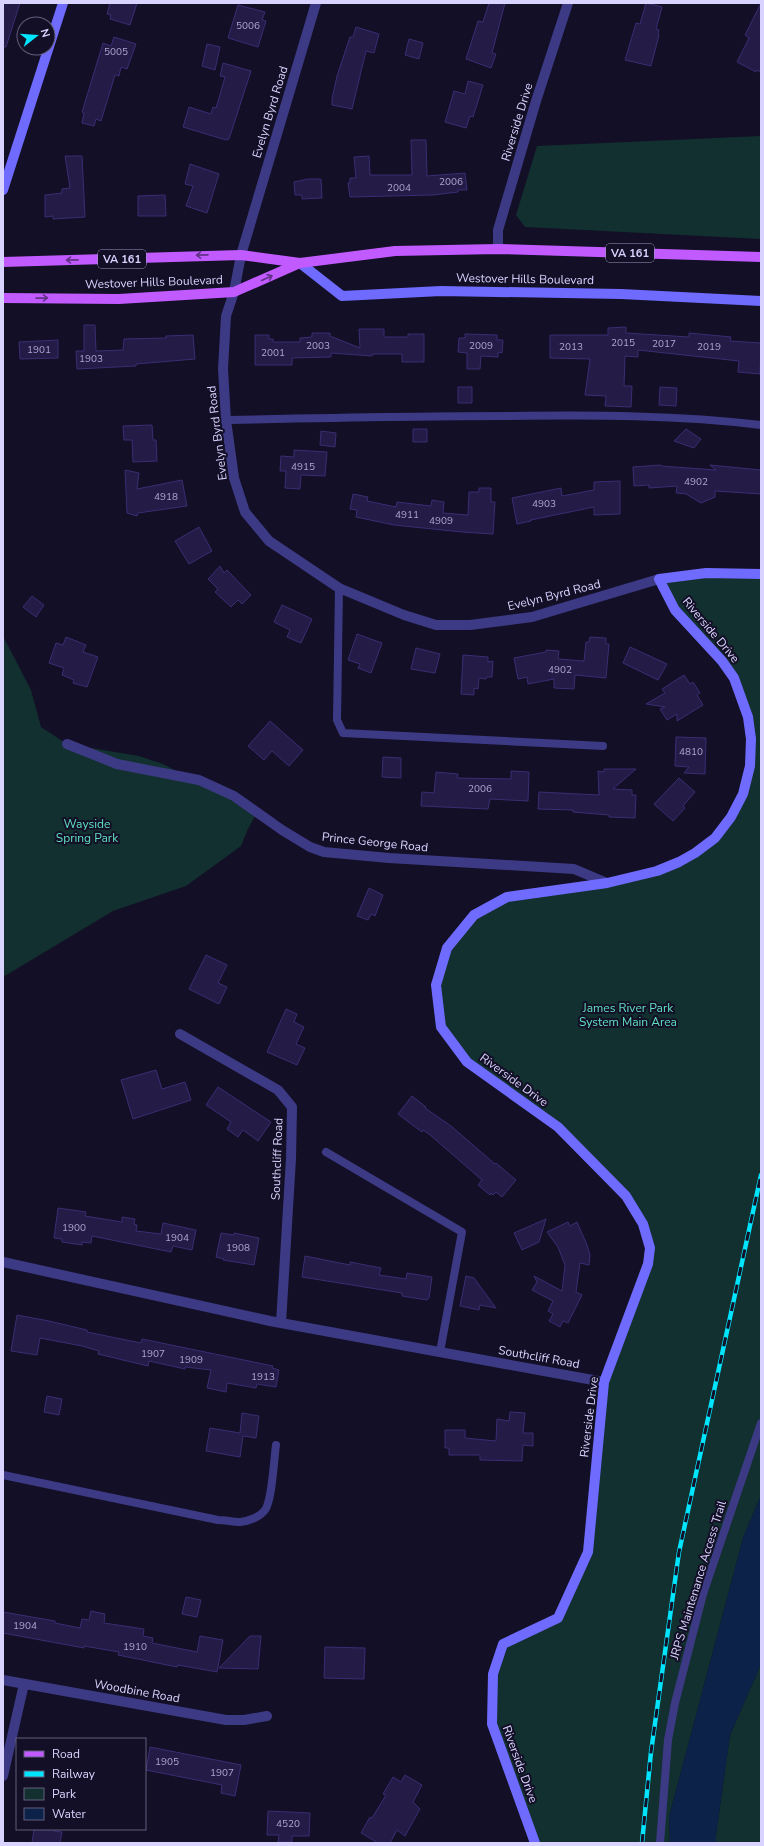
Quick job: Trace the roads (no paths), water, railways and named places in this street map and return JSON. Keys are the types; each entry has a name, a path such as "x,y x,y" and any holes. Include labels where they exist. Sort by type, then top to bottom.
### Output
{"main road":[{"name":"Westover Hills Boulevard","path":"3,262 240,255 300,263 396,251 498,249 761,257"},
{"name":"Westover Hills Boulevard","path":"3,298 119,299 234,292 300,263"}],"street":[{"path":"3,190 7,165 63,3"},
{"name":"Evelyn Byrd Road","path":"316,3 240,255 234,292 226,316 223,368 226,420 234,478 245,512 269,541 339,588 404,615 436,624 470,625 532,617 659,579"},
{"name":"Riverside Drive","path":"498,249 498,230 536,100 568,3"},
{"name":"Westover Hills Boulevard","path":"300,263 342,296 441,290 621,294 761,301"},
{"path":"659,579 706,573 761,574"},
{"name":"Riverside Drive","path":"534,1843 492,1724 493,1674 503,1644 558,1618 588,1552 604,1382 648,1264 650,1248 643,1224 626,1196 558,1127 467,1062 441,1027 436,985 447,948 474,915 507,897 607,883 657,871 679,862 695,853 715,838 731,817 743,794 750,766 751,739 748,717 734,678 722,661 675,610 659,579"},
{"name":"Prince George Road","path":"67,744 117,764 199,780 234,796 282,830 310,847 324,852 389,858 574,869 607,883"},
{"name":"Southcliff Road","path":"180,1034 278,1090 292,1107 291,1160 281,1323"},
{"name":"Southcliff Road","path":"3,1262 281,1323 604,1382"},
{"name":"Woodbine Road","path":"3,1680 226,1720 244,1720 267,1716"},
{"path":"3,1776 24,1684"}],"lane":[{"path":"226,420 404,416 617,416 720,420 761,425"},
{"path":"339,588 337,720 343,733 603,746"},
{"path":"326,1152 462,1232 440,1352"},
{"name":"JRPS Maintenance Access Trail","path":"660,1843 668,1740 686,1660 703,1594 761,1423"},
{"path":"3,1475 218,1520 240,1522 260,1515 266,1509 269,1500 276,1445"}],"water":[{"path":"761,1495 761,1664 730,1735 716,1843 670,1843 669,1817 743,1538"}],"railway":[{"path":"642,1843 651,1752 679,1552 761,1175"}],"park label":[{"name":"Wayside Spring Park","path":"87,831"},
{"name":"James River Park System Main Area","path":"628,1015"}]}
